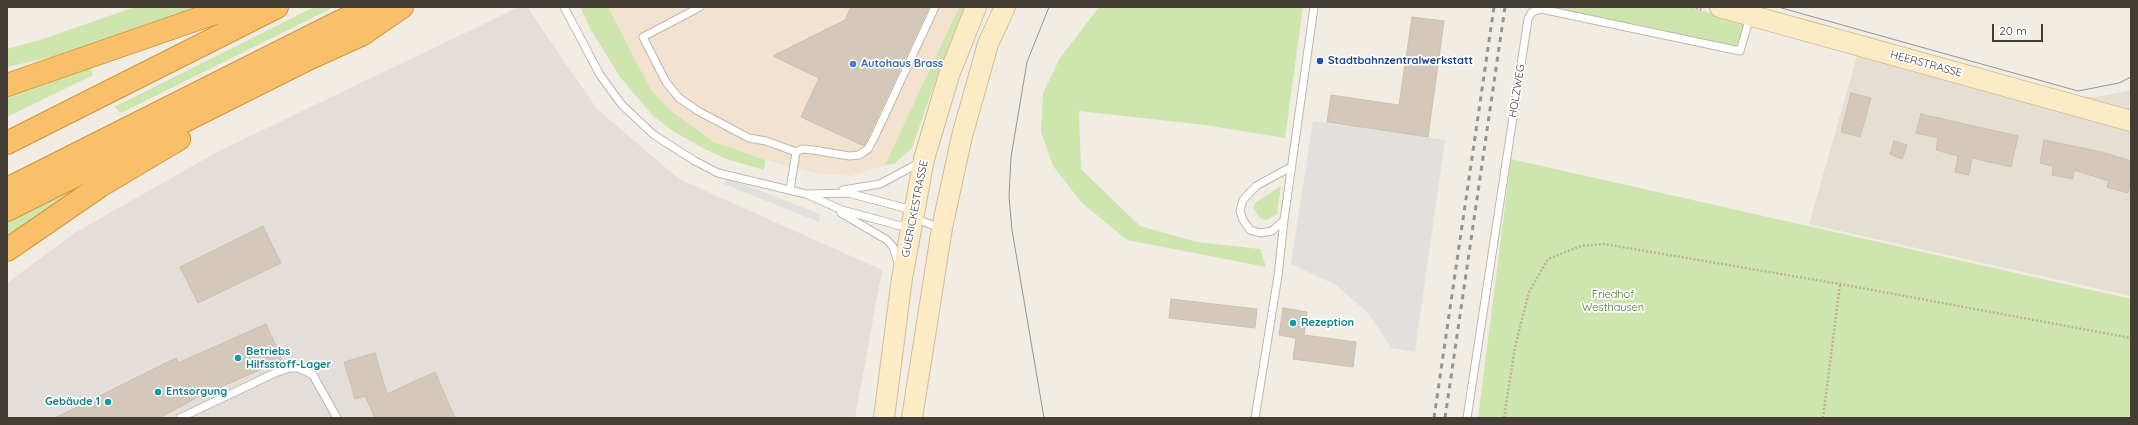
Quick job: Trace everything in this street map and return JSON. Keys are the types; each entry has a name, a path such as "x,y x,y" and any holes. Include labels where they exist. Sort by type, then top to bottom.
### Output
{"highway":[{"path":"8,84 212,14 246,7"},
{"path":"7,143 277,7"},
{"path":"7,189 337,23 373,7"},
{"path":"7,250 133,166 312,68 402,7"},
{"path":"7,210 308,59 363,34"}],"main road":[{"name":"GUERICKESTRASSE","path":"884,418 902,278 924,159 949,75 976,7"},
{"path":"912,418 942,228 962,136 988,44 1005,7"},
{"name":"HEERSTRASSE","path":"1720,7 2131,121"}],"lane":[{"path":"564,7 600,75 622,105 654,135 695,161 718,173 806,194 842,210 901,226 913,218"},
{"path":"700,7 643,37 666,82 679,98 698,111 749,138 766,141 796,152 802,149 849,156 859,155 868,150 935,7"},
{"path":"1255,418 1278,276 1291,167 1314,7"},
{"name":"HOLZWEG","path":"1466,418 1528,19 1532,12 1541,9 1740,51 1751,16"},
{"path":"790,190 796,152"},
{"path":"806,194 880,184 909,169 924,159"},
{"path":"1284,220 1272,231 1260,233 1250,230 1243,220 1240,211 1243,200 1249,192 1291,167"},
{"path":"806,194 848,193 905,208 913,218 942,228"},
{"path":"806,194 820,204 857,221 888,240 895,251 902,278"},
{"path":"180,418 275,373 290,368 299,368 313,375 337,418"}],"path":[{"path":"1504,418 1515,347 1529,292 1548,259 1581,246 1604,244 1840,284 2131,338"},
{"path":"1823,418 1840,284"}],"shaded area":[{"path":"519,7 527,7 597,109 679,179 882,270 855,418 7,418 7,283 76,232 219,151"},
{"path":"608,7 959,7 885,165 851,176 814,173 743,154 714,142 671,111 651,90"},
{"path":"1861,42 2081,97 2097,97 2131,90 2131,296 1809,224"},
{"path":"1313,121 1445,140 1415,352 1391,348 1369,314 1336,285 1291,264"},
{"path":"727,178 820,214 819,222 724,184"}],"green space":[{"path":"135,7 199,7 65,54 7,67 7,49 40,40"},
{"path":"314,7 334,7 121,113 114,107"},
{"path":"580,7 608,7 651,90 671,111 714,142 765,160 764,170 726,159 701,147 673,131 653,116 620,77 591,30"},
{"path":"959,7 969,7 938,74 912,148 894,164 885,165"},
{"path":"1099,7 1303,7 1285,138 1205,125 1079,111 1081,169 1140,226 1197,242 1260,249 1266,267 1127,240 1082,203 1053,166 1041,132 1043,93 1060,58"},
{"path":"1535,7 1687,7 1749,23 1740,51"},
{"path":"90,66 93,75 7,117 7,96"},
{"path":"130,154 7,238 7,214"},
{"name":"Friedhof Westhausen","path":"1511,159 2131,299 2131,418 1478,418"},
{"path":"1281,186 1277,214 1267,220 1261,219 1253,208 1256,202"}],"building":[{"path":"851,7 929,7 864,146 801,117 819,78 773,56 845,20"},
{"path":"1412,17 1444,21 1428,137 1327,122 1331,95 1399,105"},
{"path":"1851,93 1871,98 1860,137 1841,132"},
{"path":"1921,114 2018,136 2011,167 1972,158 1969,175 1955,172 1958,156 1936,150 1938,138 1916,133"},
{"path":"2044,140 2102,152 2131,161 2131,181 2128,193 2107,187 2109,181 2074,170 2073,179 2052,175 2053,166 2040,163"},
{"path":"1894,141 1907,145 1902,159 1890,154"},
{"path":"263,226 281,263 198,303 180,267"},
{"path":"1171,299 1257,309 1255,328 1169,318"},
{"path":"1283,308 1307,312 1304,335 1356,342 1353,367 1293,359 1296,338 1279,335"},
{"path":"266,324 282,360 196,398 159,418 55,418 176,358 178,363"},
{"path":"375,353 387,394 435,372 455,418 375,418 365,396 355,399 344,362"}],"tram line":[{"path":"1044,418 1012,230 1009,197 1011,157 1027,62 1049,7"},
{"path":"1778,7 2078,91 2119,83 2131,77"}],"railway":[{"path":"1434,418 1494,7"},
{"path":"1445,418 1505,7"}],"place":[{"name":"Stadtbahnzentralwerkstatt","path":"1320,61"},
{"name":"Autohaus Brass","path":"853,64"},
{"name":"Rezeption","path":"1293,323"},
{"name":"Betriebs Hilfsstoff-Lager","path":"238,358"},
{"name":"Entsorgung","path":"158,392"},
{"name":"Gebäude 1","path":"108,402"}]}
